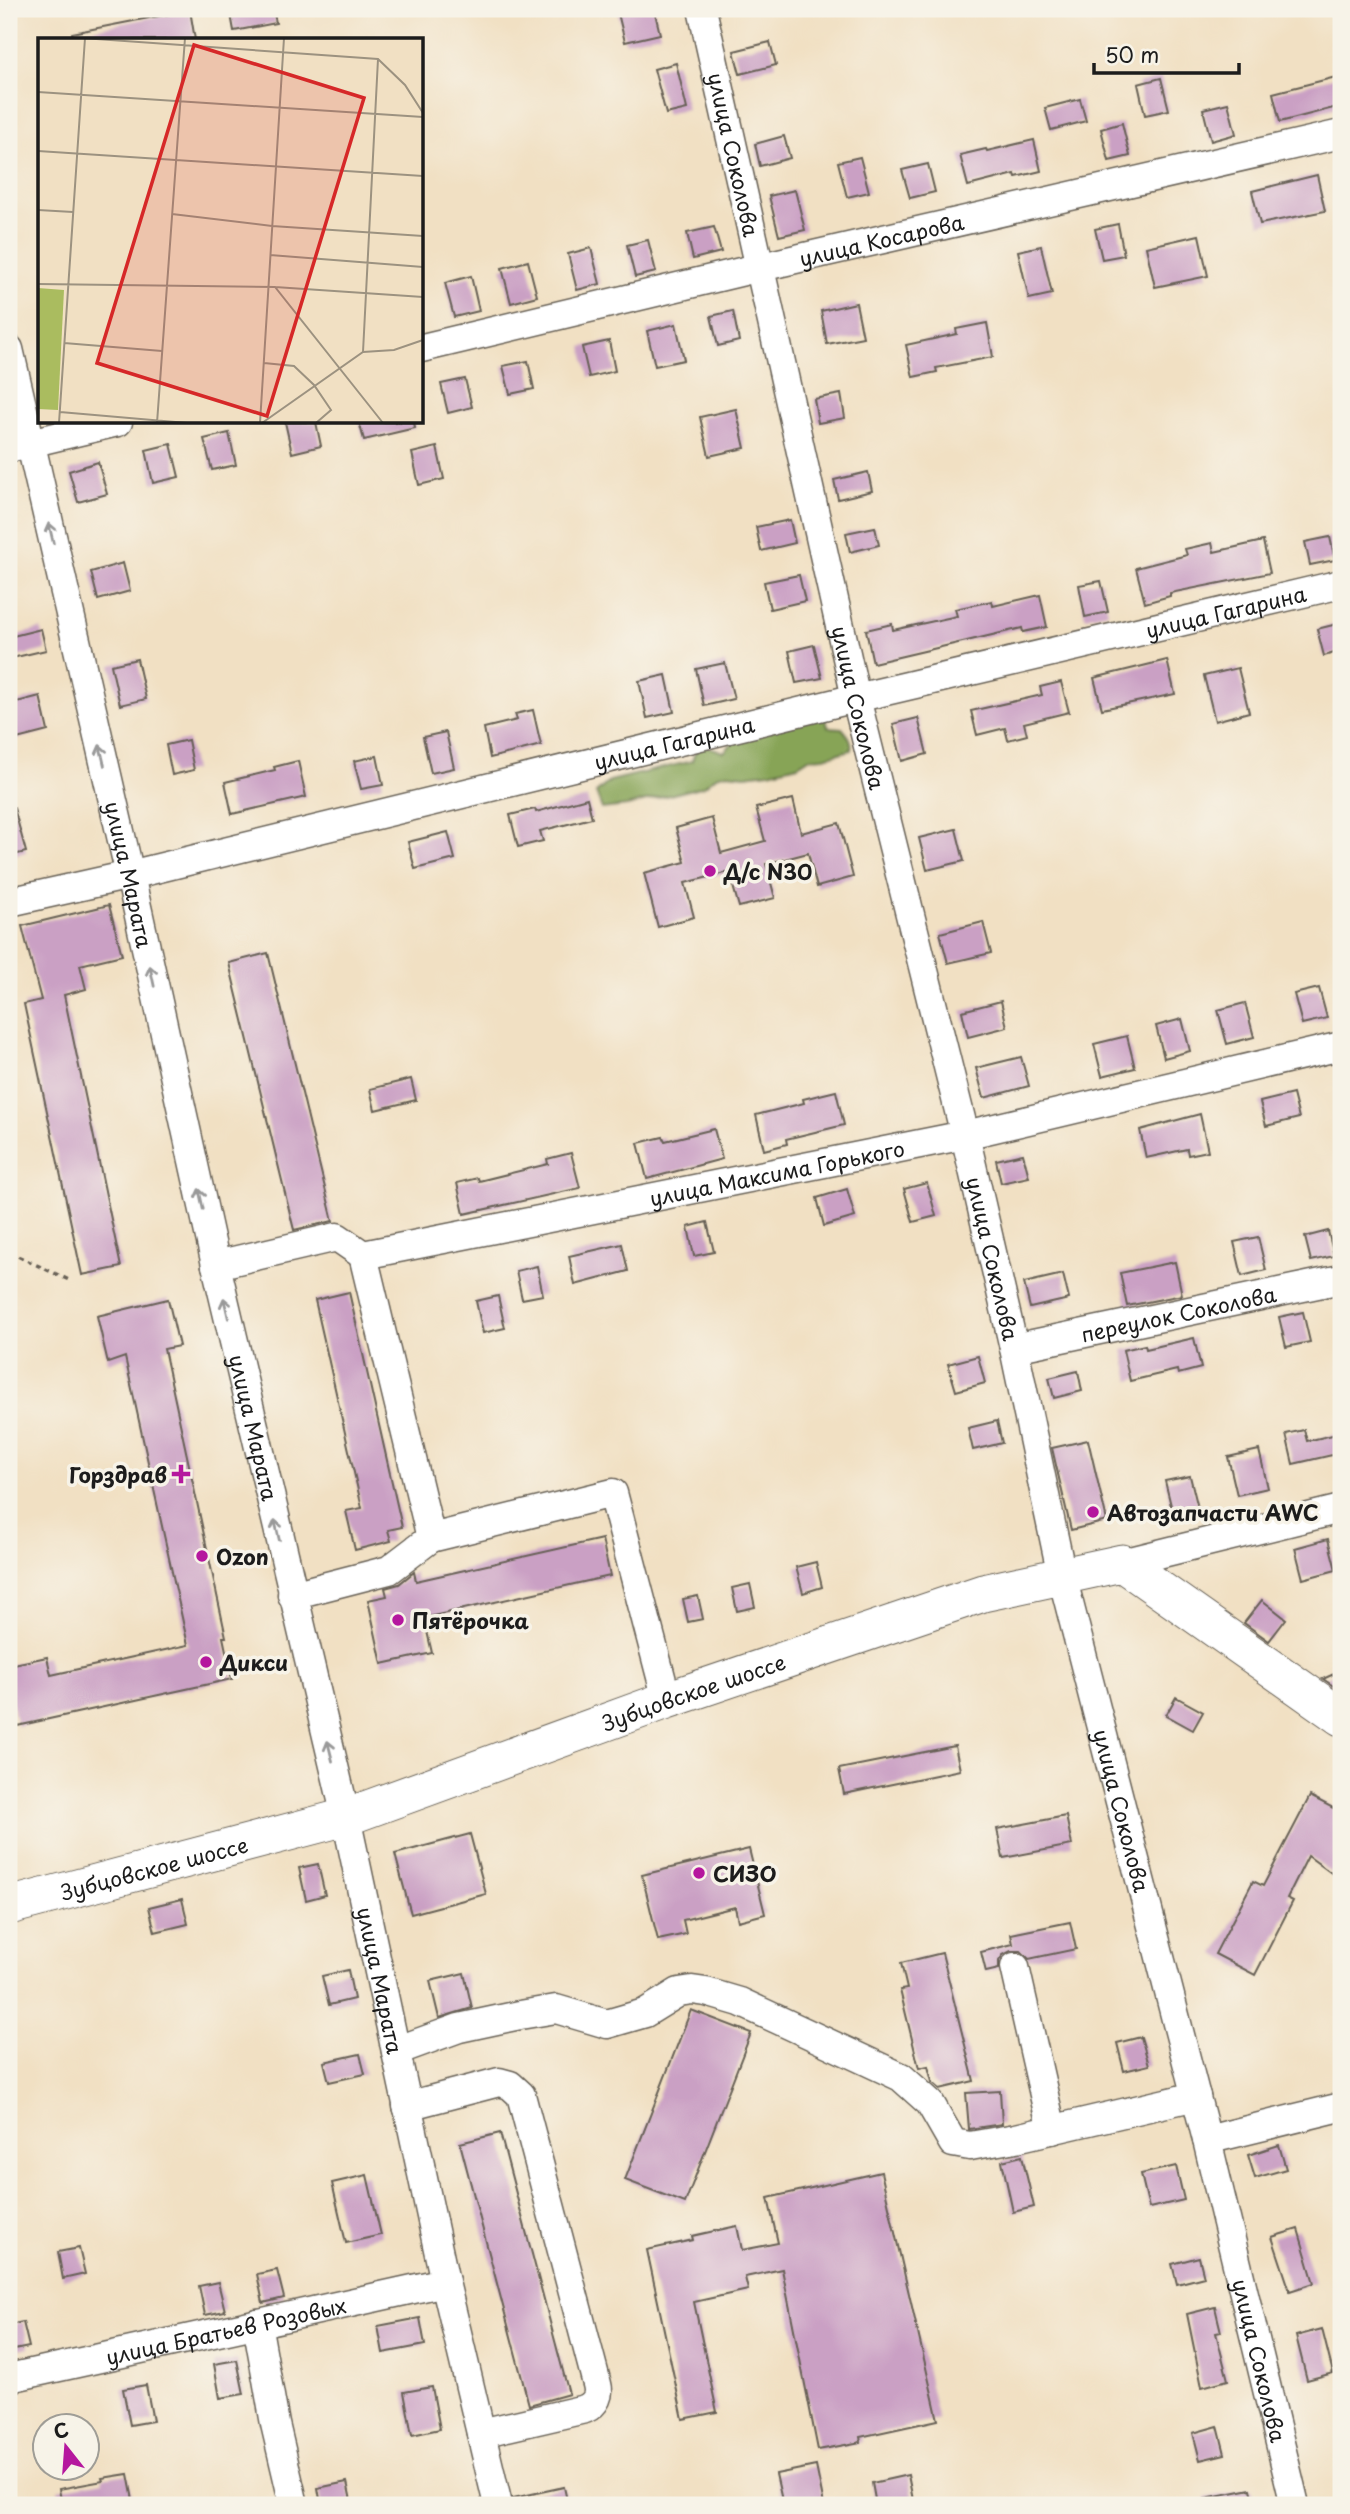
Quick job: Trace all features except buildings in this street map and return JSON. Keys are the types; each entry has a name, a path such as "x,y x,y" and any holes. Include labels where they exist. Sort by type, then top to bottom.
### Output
{"main road":[{"name":"Зубцовское шоссе","path":"9,1906 346,1817 667,1700 984,1593 1122,1563"},
{"path":"1122,1563 1341,1717"}],"street":[{"name":"улица Соколова","path":"702,9 856,698 965,1135 1014,1348 1062,1576 1208,2140 1295,2505"},
{"name":"улица Косарова","path":"424,348 1341,134"},
{"name":"улица Марата","path":"9,349 19,445 130,876 216,1265 346,1817 444,2282 498,2505"},
{"path":"19,445 109,424"},
{"name":"улица Гагарина","path":"9,902 130,876 856,698 1341,584"},
{"name":"улица Максима Горького","path":"363,1255 965,1135 1341,1046"},
{"path":"216,1265 337,1237 363,1255 431,1538"},
{"name":"переулок Соколова","path":"1014,1348 1341,1279"},
{"path":"292,1595 388,1570 431,1538 613,1493 667,1700"},
{"path":"1122,1563 1341,1509"},
{"path":"1015,1967 1052,2130"},
{"path":"396,2051 459,2028 556,2010 607,2024 645,2013 679,1992 692,1990 740,2002 901,2077 930,2103 954,2143 970,2146 1052,2130 1196,2095"},
{"path":"407,2106 499,2082 510,2085 521,2095 597,2384 597,2397 593,2405 585,2409 481,2434"},
{"path":"1208,2140 1341,2107"},
{"name":"улица Братьев Розовых","path":"9,2378 444,2282"},
{"path":"257,2323 275,2424 294,2505"}],"path":[{"path":"9,1046 14,1041"},
{"path":"9,1252 71,1280"}],"green space":[{"path":"825,715 828,727 842,728 846,733 851,740 851,750 809,758 798,765 769,772 745,775 727,773 716,776 704,786 627,806 602,809 596,793 610,781 692,761 695,752 704,745 724,752 735,740"}],"place":[{"name":"Д/с N30","path":"710,871"},
{"name":"Горздрав","path":"181,1474"},
{"name":"Автозапчасти AWC","path":"1093,1512"},
{"name":"Ozon","path":"202,1556"},
{"name":"Пятёрочка","path":"398,1620"},
{"name":"Дикси","path":"206,1662"},
{"name":"СИЗО","path":"699,1873"}]}
